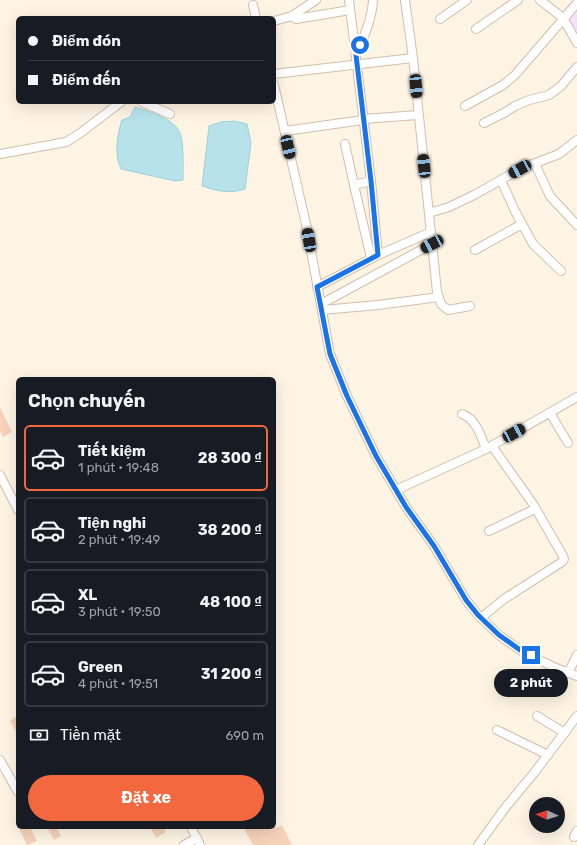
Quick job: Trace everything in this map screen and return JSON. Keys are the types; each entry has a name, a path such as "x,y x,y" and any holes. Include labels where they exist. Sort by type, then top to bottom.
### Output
{"street":[{"path":"276,20 292,16 316,0"},
{"path":"349,0 371,181 374,257"},
{"path":"356,55 372,11 373,0"},
{"path":"405,0 413,58 437,292 441,304 448,310 470,306"},
{"path":"440,19 467,0"},
{"path":"476,29 518,0"},
{"path":"540,0 563,18 577,43"},
{"path":"465,106 503,85 515,75 577,3"},
{"path":"253,5 256,16"},
{"path":"292,16 296,19 350,10"},
{"path":"276,74 413,58"},
{"path":"484,123 515,106 529,100 548,95 561,86 577,68"},
{"path":"276,93 306,224 330,354 347,396 376,456 406,507 434,546 466,600 481,618 499,635 523,652 577,676"},
{"path":"0,154 66,142 118,104"},
{"path":"147,104 170,114"},
{"path":"285,131 363,120 418,115"},
{"path":"429,213 449,207 476,194 520,169 559,154 577,140"},
{"path":"345,144 354,185 374,257"},
{"path":"535,164 550,196 577,225"},
{"path":"501,180 532,244 561,271"},
{"path":"354,185 371,181"},
{"path":"475,250 522,224"},
{"path":"317,287 374,257 431,232"},
{"path":"321,307 432,244"},
{"path":"321,307 378,306 439,297"},
{"path":"396,490 489,447 577,397"},
{"path":"550,413 568,443"},
{"path":"462,414 475,424 489,447 535,509 564,559 547,572 504,599 481,618"},
{"path":"0,475 16,506"},
{"path":"489,531 535,509"},
{"path":"568,673 577,655"},
{"path":"537,716 565,733"},
{"path":"478,845 577,716"},
{"path":"497,730 548,755"},
{"path":"0,760 16,788"},
{"path":"184,845 198,841 192,829"}],"shaded area":[{"path":"577,6 577,38 566,18"}],"water":[{"path":"135,107 160,116 177,128 180,133 182,143 183,180 175,181 121,169 117,151 119,132 122,120 130,117"},
{"path":"235,121 247,124 251,143 245,189 240,191 224,191 202,186 209,126 221,122"}],"building":[{"path":"0,407 12,432 3,437 0,430"},
{"path":"16,716 16,732 10,721"},
{"path":"282,825 292,845 253,845 244,829 276,829 276,827"},
{"path":"19,829 31,829 37,841 27,845"},
{"path":"48,829 57,829 61,836 54,840"},
{"path":"151,829 164,829 166,832 156,838"}],"route":[{"path":"360,45 356,55 378,255 317,287 330,354 347,396 376,456 406,507 434,546 466,600 478,615 499,635 523,652 531,655"}]}
